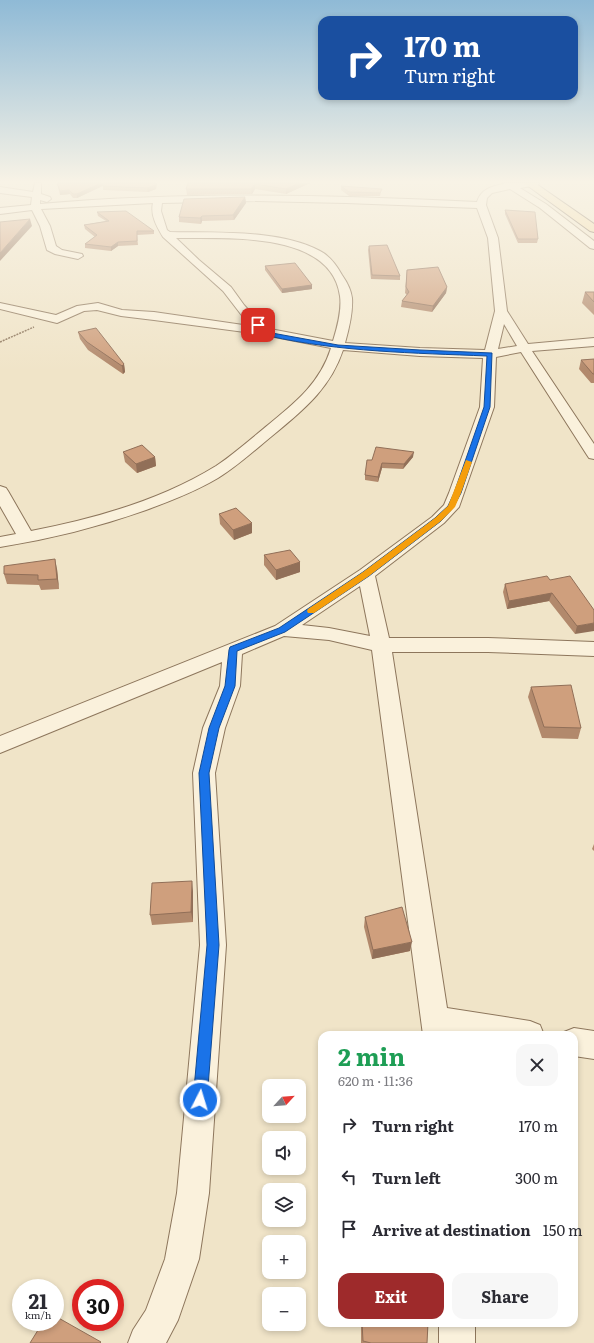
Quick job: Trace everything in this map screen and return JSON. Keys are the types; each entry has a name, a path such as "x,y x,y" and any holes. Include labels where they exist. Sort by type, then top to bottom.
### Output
{"street":[{"path":"50,246 51,248 59,252 78,256"},
{"path":"178,246 227,289 240,308 261,331"},
{"path":"0,542 49,534 138,508 182,489 218,471 286,418 326,376 338,346 345,314 346,298 343,285 331,267 320,254 298,246"},
{"path":"0,744 282,630 366,574 438,520 451,507 458,493 487,407 490,354 501,311 494,246"},
{"path":"0,306 25,310 52,318 61,318 81,308 98,306 122,313 261,331 291,339 338,346 420,352 490,354 524,348 594,342"},
{"path":"202,324 240,308"},
{"path":"501,311 594,455"},
{"path":"0,491 26,538"},
{"path":"366,574 381,645 436,1028 476,1031"},
{"path":"282,630 329,634 381,645 488,645 594,649"},
{"path":"146,1343 160,1320 182,1259 192,1193 213,945 204,773 214,728 230,686 233,650"},
{"path":"578,1043 594,1045"},
{"path":"457,1327 457,1343"}],"path":[{"path":"0,342 52,318"}],"building":[{"path":"0,246 6,246 0,253"},
{"path":"369,246 387,246 400,276 372,275"},
{"path":"295,263 312,285 282,289 265,266"},
{"path":"438,267 447,287 433,306 402,301 409,292 406,287 407,270"},
{"path":"585,292 594,292 594,302"},
{"path":"96,328 124,364 122,366 87,342 78,332"},
{"path":"594,359 594,374 593,374 581,360"},
{"path":"142,445 155,457 136,464 123,452"},
{"path":"376,447 414,452 404,464 382,463 378,477 365,475 367,460 372,460"},
{"path":"236,508 252,523 233,530 219,514"},
{"path":"290,550 300,562 276,570 264,555"},
{"path":"55,559 57,579 38,580 38,575 4,574 4,566"},
{"path":"547,576 550,580 570,576 594,610 594,623 577,626 552,593 509,601 505,584"},
{"path":"571,685 581,728 544,727 531,687"},
{"path":"192,881 191,912 150,915 152,883"},
{"path":"402,907 412,942 373,950 365,917"},
{"path":"64,1321 72,1326 72,1331 82,1331 101,1342 100,1343 30,1343 37,1331 64,1331"},
{"path":"362,1327 428,1327 427,1343 371,1343 363,1341"}],"slow traffic":[{"path":"311,611 366,574 438,520 451,507 458,493 468,462"}],"route":[{"path":"200,1100 213,945 204,773 214,728 230,686 233,650 282,630 366,574 438,520 451,507 458,493 487,407 490,354 420,352 338,346 291,339 270,334 261,331 258,325"}]}
